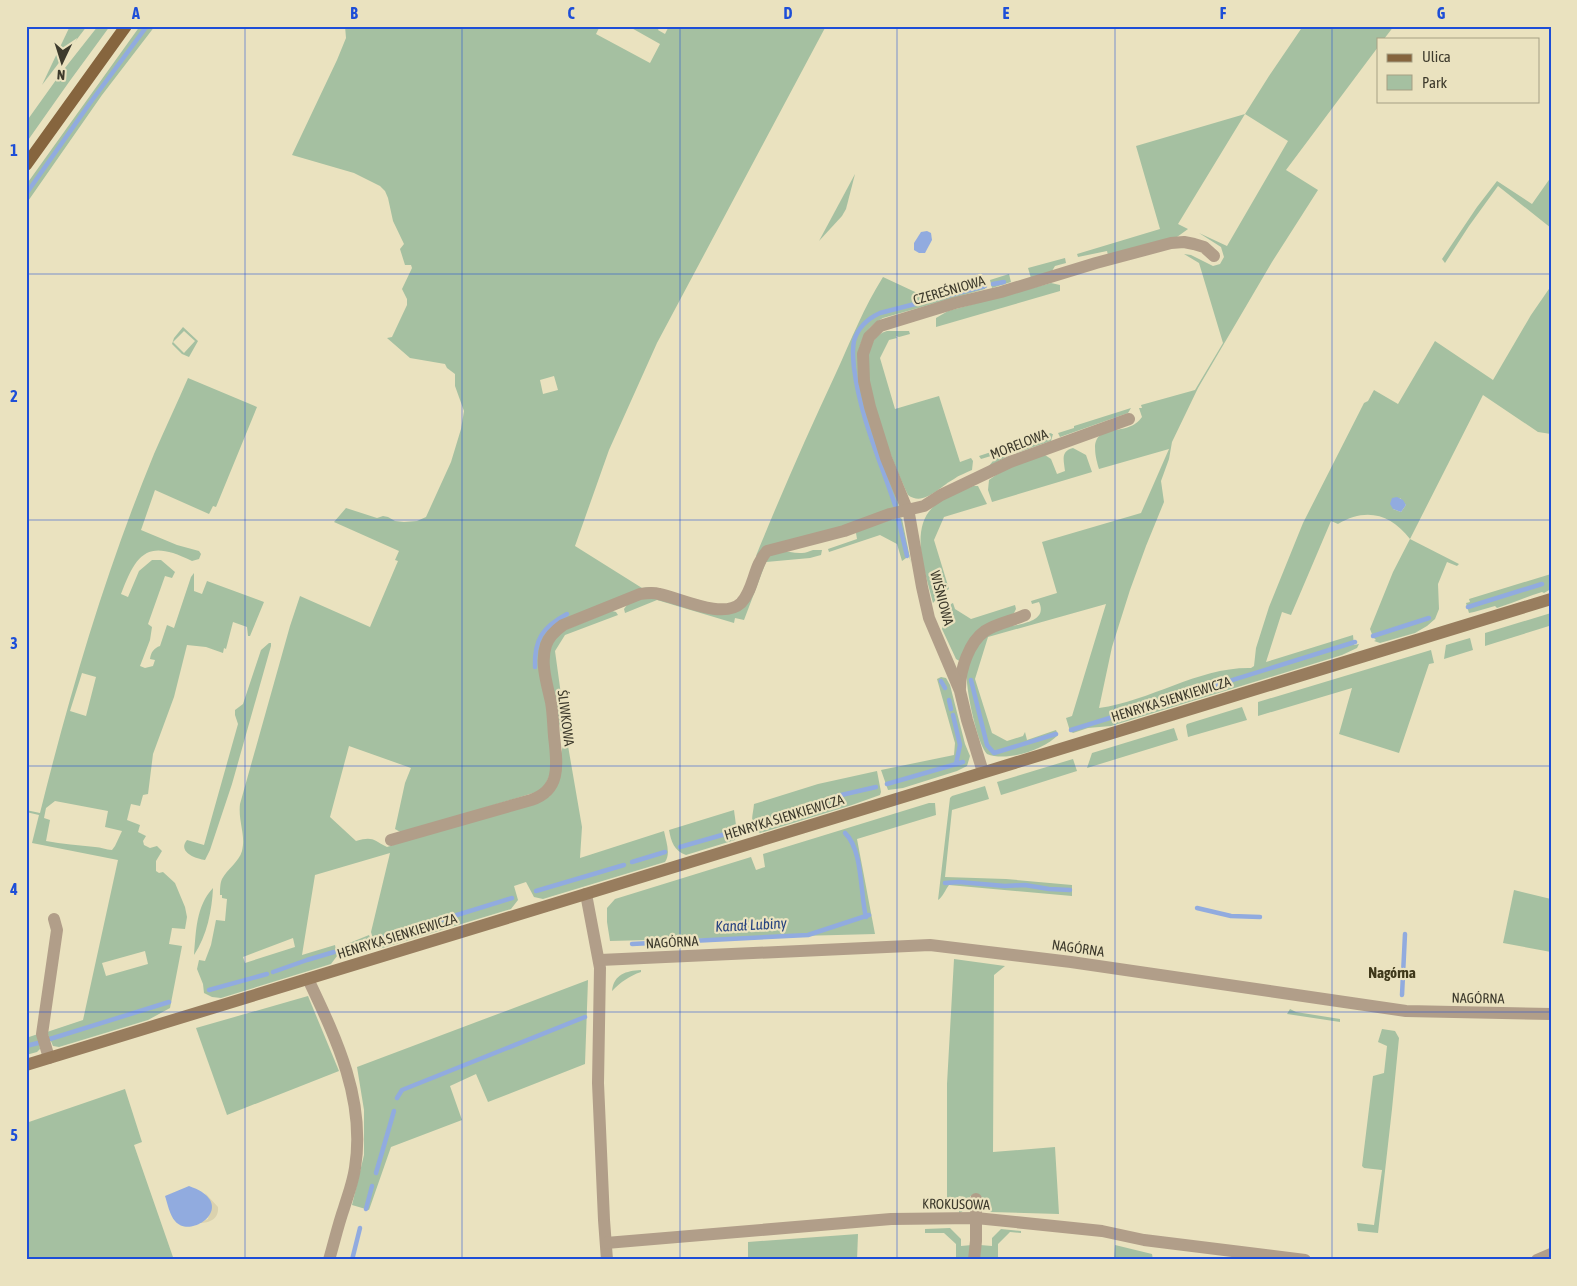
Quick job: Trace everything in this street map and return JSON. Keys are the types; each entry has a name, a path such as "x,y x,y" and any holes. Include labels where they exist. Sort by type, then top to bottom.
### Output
{"main road":[{"path":"26,165 126,26"}],"street":[{"name":"CZEREŚNIOWA","path":"908,510 879,440 864,381 863,354 867,341 880,326 955,303 1171,244 1184,242 1194,244 1204,247 1214,256"},
{"name":"MORELOWA","path":"544,664 546,645 558,629 569,622 640,594 660,594 718,609 737,606 747,594 757,566 767,551 856,528 882,517 924,506 940,495 1010,462 1129,419"},
{"path":"913,532 917,516 924,506"},
{"name":"WIŚNIOWA","path":"908,510 929,618 960,691 983,772"},
{"name":"HENRYKA SIENKIEWICZA","path":"26,1064 1551,599"},
{"name":"WIŚNIOWA","path":"960,691 964,666 977,639 990,628 1025,615"},
{"name":"ŚLIWKOWA","path":"392,840 538,798 549,788 555,776 557,764 554,718 544,664"},
{"path":"586,894 600,960 598,1083 607,1260"},
{"path":"49,1058 42,1034 56,930 54,919"},
{"name":"NAGÓRNA","path":"600,960 935,945 1070,962 1399,1010 1551,1014"},
{"path":"308,978 333,1034 349,1077 354,1096 358,1133 355,1169 329,1260"},
{"path":"974,1260 976,1199"},
{"name":"KROKUSOWA","path":"606,1243 891,1219 976,1218 1102,1231 1144,1240 1305,1260"},
{"path":"1537,1260 1551,1254"}],"green space":[{"path":"70,26 87,26 42,85"},
{"path":"98,26 110,26 26,143 26,122"},
{"path":"140,26 155,26 102,95 26,204 26,185"},
{"path":"345,26 600,26 596,34 650,63 660,44 628,26 660,26 658,30 665,34 669,26 826,26 657,343 609,450 575,546 642,588 651,587 721,606 655,589 549,632 553,767 543,790 402,833 395,829 405,783 411,768 349,746 330,817 356,841 370,839 387,847 550,796 564,742 567,740 582,827 580,858 664,831 668,851 667,859 665,862 543,899 534,897 526,882 514,886 518,900 511,909 379,949 375,946 371,932 390,853 315,875 302,955 335,945 337,956 331,964 221,998 212,997 204,993 203,984 197,969 199,960 205,961 211,945 216,920 225,921 227,899 222,898 222,895 220,895 221,882 242,851 243,839 240,804 300,596 370,627 398,561 395,560 399,551 334,522 346,508 377,518 388,517 395,521 417,521 426,517 451,462 461,429 464,411 455,386 455,374 445,364 410,358 387,338 392,337 407,305 407,299 402,289 412,268 411,265 405,265 400,249 404,244 393,221 385,191 380,186 354,173 292,155 346,38","holes":["554,376 558,390 543,394 540,380","293,938 295,947 245,963 243,957"]},
{"path":"1303,26 1394,26 1385,38 1377,38 1377,48 1286,170 1318,190 1272,262 1198,388 1172,442 1169,459 1161,481 1164,502 1130,590 1112,647 1099,708 1137,699 1193,678 1254,666 1256,648 1269,607 1303,523 1364,403 1368,401 1374,390 1398,404 1435,341 1493,380 1531,315 1551,286 1551,434 1538,432 1483,395 1410,539 1395,524 1377,516 1358,516 1338,524 1331,521 1291,615 1282,612 1266,662 1353,635 1354,645 1359,644 1357,648 1342,655 1111,726 1088,728 1073,733 1070,731 1066,718 1072,716 1106,604 988,637 975,679 992,733 1007,741 1023,736 1025,732 1027,740 1056,730 1058,735 1035,750 1025,753 1005,757 987,754 975,726 967,687 967,669 974,650 993,631 1026,623 1039,616 1041,610 1039,602 1032,604 1031,601 1057,593 1042,542 1141,513 1169,449 1099,469 1095,452 1096,441 1101,435 1135,424 1142,417 1139,408 1142,408 1141,405 1195,390 1223,343 1199,263 1184,254 1191,255 1213,266 1220,264 1224,257 1221,247 1199,233 1227,246 1288,141 1245,114","holes":["1400,498 1406,505 1401,512 1393,509"]},
{"path":"1245,114 1178,224 1188,229 1177,237 1108,255 1107,251 1078,257 1077,254 1160,229 1136,146"},
{"path":"855,174 846,209 819,241"},
{"path":"1551,177 1551,228 1498,186 1445,263 1442,259 1497,181 1532,204"},
{"path":"1065,258 1066,263 1055,266 1052,271 1031,278 1028,268"},
{"path":"1009,274 1011,282 992,288 990,280"},
{"path":"883,277 928,298 985,281 985,289 883,318 866,332 861,341 858,353 899,507 756,556 852,336"},
{"path":"1051,283 1060,285 1060,291 936,327 936,318 948,311"},
{"path":"183,327 198,341 189,357 182,354 172,344 174,338","holes":["184,331 195,341 184,353 173,342"]},
{"path":"887,331 909,331 910,334 896,336 897,338 889,340 880,358 895,409 939,396 960,462 971,458 973,461 972,470 920,499 908,495 883,434 869,381 868,358 874,341"},
{"path":"188,378 257,407 216,507 213,506 209,514 155,490 141,530 177,545 199,551 201,554 199,559 192,561 177,554 154,551 139,559 133,568 121,594 128,597 139,571 152,560 161,560 175,572 172,578 165,576 148,624 152,627 150,640 140,666 145,668 153,666 155,660 150,659 151,654 154,649 160,646 167,625 174,628 194,573 194,591 202,594 207,581 264,602 250,636 248,636 247,627 233,622 226,649 224,648 223,653 206,647 187,645 174,697 153,754 148,794 143,795 140,806 131,804 127,820 140,825 138,832 146,836 143,841 144,845 150,848 157,846 162,851 156,861 156,871 159,873 163,872 175,883 185,907 187,917 185,929 172,928 169,944 182,946 170,1008 148,1020 59,1047 53,1046 47,1032 83,1020 118,860 32,843 39,815 26,812 26,810 40,813 90,632 120,542 154,454","holes":["82,673 96,677 86,716 70,711","55,801 108,811 105,827 122,831 112,850 46,841 50,820 44,818 46,808","145,951 148,964 106,976 102,963"]},
{"path":"1131,408 1128,413 1060,437 1058,433 1074,428 1074,426"},
{"path":"1053,434 1051,441 1016,453 1013,447 1014,445 1025,441 1026,443 1029,442 1028,440"},
{"path":"1008,448 1008,456 988,467 993,461 991,456 981,459 979,456"},
{"path":"1073,448 1086,455 1092,472 992,502 988,490 989,480 995,475 1045,455 1051,459 1057,474 1065,471 1064,454"},
{"path":"973,486 978,486 987,504 944,517 934,540 949,589 942,593 933,603 921,549 921,535 924,522 930,510 941,501"},
{"path":"899,517 902,519 911,563 909,556 902,561 897,544 880,535 829,552 828,549 857,539 857,531"},
{"path":"1410,539 1459,564 1457,566 1447,562 1438,584 1439,609 1435,619 1415,633 1380,643 1374,641 1376,640 1370,629 1393,572"},
{"path":"822,550 821,555 810,558 766,562 744,620 735,618 734,623 657,600 625,613 624,609 633,600 655,595 708,611 729,613 736,611 744,605 749,597 760,568 769,555 779,551 802,553"},
{"path":"1551,574 1551,589 1544,593 1542,592 1497,608 1495,606 1469,613 1466,603 1470,602 1469,599"},
{"path":"953,603 955,609 971,619 1015,605 1016,609 1014,613 1002,620 961,662 956,659 942,629 947,606"},
{"path":"612,611 618,615 565,635 555,651 566,731 561,732 549,678 547,653 555,634"},
{"path":"1551,613 1549,626 1485,646 1485,633"},
{"path":"1470,638 1473,650 1444,659 1446,645"},
{"path":"271,643 271,646 232,784 210,850 205,860 197,858 186,851 184,848 185,844 187,840 204,845 238,724 235,710 243,704 261,650"},
{"path":"1431,650 1434,663 1429,664 1399,753 1339,734 1352,688 1258,716 1258,702"},
{"path":"941,677 946,678 950,685 965,744 970,756 967,766 903,788 888,790 881,770 954,755 955,743 937,679"},
{"path":"1242,707 1247,720 1188,737 1187,724"},
{"path":"1174,728 1178,740 1087,768 1092,753"},
{"path":"1073,759 1077,771 1001,795 997,782"},
{"path":"877,771 880,795 760,833 754,827 752,820 754,804 818,784"},
{"path":"985,786 989,799 952,810 945,877 1006,879 1072,885 1072,896 949,885 938,900 950,798"},
{"path":"929,803 935,803 936,815 857,839 875,934 610,941 607,908 615,899 751,857 756,870 765,867 763,854"},
{"path":"734,810 737,833 735,840 686,855 674,845 669,830"},
{"path":"213,888 208,923 199,948 194,955 196,928 200,911 207,895"},
{"path":"1514,890 1551,899 1551,952 1503,943"},
{"path":"369,935 373,947 372,951 357,955 349,951 347,944"},
{"path":"954,959 1005,966 994,975 993,1152 1055,1147 1059,1214 990,1212 982,1206 981,1196 970,1196 970,1205 959,1214 959,1205 965,1197 959,1196 947,1210 947,1084"},
{"path":"641,970 641,972 625,980 612,991 615,981 622,974"},
{"path":"588,980 585,1064 488,1102 476,1074 450,1086 462,1120 391,1147 369,1210 352,1205 364,1155 364,1110 357,1067"},
{"path":"308,996 339,1071 227,1115 196,1028"},
{"path":"1290,1009 1296,1012 1340,1019 1340,1022 1287,1014"},
{"path":"1382,1029 1395,1031 1399,1038 1378,1233 1358,1231 1357,1223 1374,1225 1382,1170 1364,1168 1362,1166 1373,1076 1384,1073 1387,1046 1378,1042"},
{"path":"38,1034 40,1049 37,1052 26,1055 26,1038"},
{"path":"125,1089 142,1142 134,1145 174,1260 26,1260 26,1123"},
{"path":"950,1228 961,1239 961,1246 972,1245 969,1260 956,1260 956,1244 944,1233 925,1233 925,1229"},
{"path":"1001,1229 1021,1231 1021,1233 1010,1232 998,1244 998,1260 978,1260 980,1245 992,1246 992,1238"},
{"path":"858,1234 857,1260 748,1260 748,1242"},
{"path":"1115,1245 1152,1254 1153,1260 1114,1260"}],"sand":[{"path":"205,1193 218,1207 218,1211 213,1220 199,1223 208,1219 211,1204"}],"water":[{"path":"927,231 931,233 932,240 925,253 919,253 914,250 914,243 921,232"},
{"path":"1397,497 1403,500 1406,505 1401,512 1393,509 1390,504 1392,498"},
{"path":"189,1186 204,1193 211,1202 212,1210 208,1218 200,1223 182,1226 173,1219 165,1196"}],"waterway":[{"path":"26,194 147,26"},
{"path":"993,284 1004,282"},
{"path":"895,505 871,438 857,386 853,357 853,344 856,336 864,324 880,313 985,286"},
{"path":"898,518 907,556"},
{"path":"1468,607 1542,584"},
{"path":"535,667 538,641 546,629 567,614"},
{"path":"1373,636 1429,618"},
{"path":"1168,700 1355,642"},
{"path":"971,680 987,745 994,753 1056,734"},
{"path":"941,681 945,688"},
{"path":"949,700 951,709"},
{"path":"1071,730 1158,703"},
{"path":"953,715 960,745 956,764"},
{"path":"887,784 963,762"},
{"path":"837,805 835,799 837,796 876,787"},
{"path":"753,826 765,821"},
{"path":"680,847 736,831"},
{"path":"845,833 851,841 858,861 866,917"},
{"path":"632,862 665,852"},
{"path":"536,891 624,865"},
{"name":"Kanał Lubiny","path":"945,883 1025,885 1070,890"},
{"path":"376,940 512,898"},
{"name":"Kanał Lubiny","path":"1197,908 1231,916 1260,917"},
{"name":"Kanał Lubiny","path":"632,944 808,935 869,915"},
{"name":"Kanał Lubiny","path":"1402,995 1405,934"},
{"path":"351,947 368,942"},
{"path":"273,972 334,952"},
{"path":"209,990 267,974"},
{"path":"50,1039 169,1002"},
{"name":"Kanał Lubiny","path":"397,1098 402,1090 585,1017"},
{"path":"26,1046 38,1043"},
{"name":"Kanał Lubiny","path":"376,1173 394,1111"},
{"name":"Kanał Lubiny","path":"366,1209 372,1186"},
{"name":"Kanał Lubiny","path":"352,1260 360,1228"}],"district":[{"name":"Nagórna","path":"1392,973"}]}
